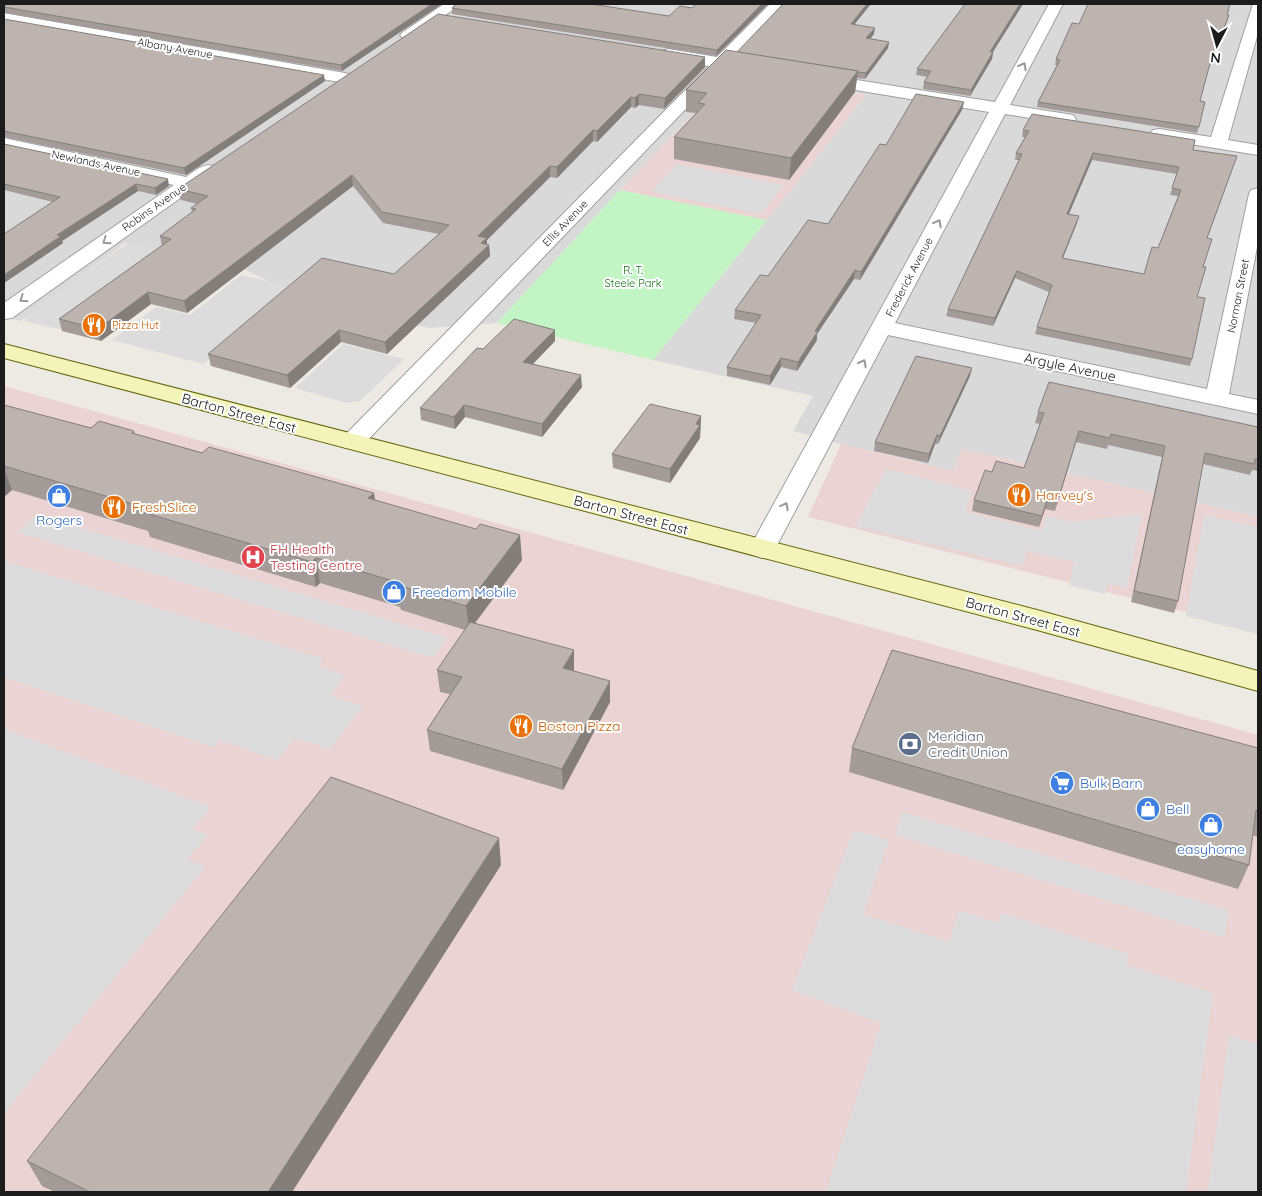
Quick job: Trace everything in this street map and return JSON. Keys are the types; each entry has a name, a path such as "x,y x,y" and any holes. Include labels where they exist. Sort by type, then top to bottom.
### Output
{"main road":[{"name":"Barton Street East","path":"4,351 1037,620 1258,681"},
{"path":"4,368 67,367"}],"street":[{"path":"394,44 454,4"},
{"name":"Ellis Avenue","path":"352,442 778,4"},
{"name":"Frederick Avenue","path":"762,549 1056,4"},
{"path":"1218,144 1253,47 1258,7"},
{"path":"435,17 454,20"},
{"name":"Albany Avenue","path":"4,18 345,78"},
{"path":"651,52 769,70"},
{"path":"329,89 362,67"},
{"path":"808,77 1086,122"},
{"path":"1142,132 1258,150"},
{"name":"Newlands Avenue","path":"4,143 188,183"},
{"name":"Robins Avenue","path":"4,313 222,161"},
{"name":"Norman Street","path":"1217,398 1258,194"},
{"name":"Argyle Avenue","path":"882,327 1258,407"}],"shaded area":[{"path":"4,4 1258,4 1258,517 962,449 953,471 841,444 793,431 813,396 653,360 866,95 733,73 620,190 497,323 429,328 298,296 239,267 125,243 21,321 4,317"},
{"path":"733,73 866,95 767,220 620,190"},
{"path":"677,164 784,185 761,214 651,192"},
{"path":"128,243 203,260 140,270 59,329 25,321 27,314"},
{"path":"241,275 296,288 203,364 112,340 156,307 190,315"},
{"path":"343,344 404,359 360,401 346,403 295,388"},
{"path":"4,386 1258,735 1258,1192 4,1192"},
{"path":"841,444 953,471 962,449 1258,517 1258,630 808,517"},
{"path":"886,469 972,491 965,512 1042,531 1046,516 1072,522 1142,514 1127,588 1108,584 1105,594 1069,585 1074,562 1027,551 1022,566 856,526"},
{"path":"37,515 448,638 433,658 17,532"},
{"path":"1204,515 1258,527 1258,634 1186,616"},
{"path":"4,561 324,659 318,667 345,675 330,696 363,706 330,749 295,738 277,760 220,740 214,747 4,677"},
{"path":"4,729 211,807 192,829 208,835 187,859 205,867 5,1112"},
{"path":"902,812 1228,910 1225,937 895,835"},
{"path":"854,830 889,840 863,914 949,942 959,910 998,923 1002,913 1128,954 1127,965 1213,993 1186,1192 826,1192 881,1023 792,990"},
{"path":"1229,1035 1258,1044 1258,1192 1208,1192"}],"green space":[{"name":"R. T. Steele Park","path":"620,190 767,220 653,360 497,323"}],"building":[{"path":"4,4 432,4 341,65 4,7"},
{"path":"456,4 591,4 669,16 680,6 692,8 696,4 762,4 717,50 452,8"},
{"path":"783,4 867,4 851,24 875,28 866,38 889,42 866,73 737,52"},
{"path":"965,4 1020,4 990,52 993,52 971,90 924,82 931,71 917,69"},
{"path":"1088,4 1230,4 1227,15 1229,15 1209,67 1200,101 1205,102 1199,127 1038,102 1060,60 1056,59 1072,23 1079,24"},
{"path":"438,14 705,57 665,98 639,94 635,98 631,97 597,131 593,130 557,167 550,166 478,236 487,238 481,243 489,245 385,342 339,330 287,375 208,354 322,258 394,274 449,225 382,212 352,175 184,301 148,292 98,329 59,319 171,239 160,236 196,209 191,208 208,196 178,189"},
{"path":"4,19 324,75 184,168 4,131"},
{"path":"726,50 858,71 791,158 674,137 705,104 698,103 707,93 686,90"},
{"path":"916,94 964,102 861,272 855,270 815,331 818,331 798,362 781,358 770,376 727,367 761,315 735,310 760,275 768,276 808,220 828,224 880,144 886,145"},
{"path":"1032,114 1195,140 1193,150 1237,156 1207,238 1212,239 1203,267 1206,267 1197,297 1205,298 1192,359 1037,327 1052,285 1017,271 995,318 948,309 1022,154 1016,153 1029,131 1023,130","holes":["1093,153 1179,167 1172,188 1181,190 1158,248 1152,247 1144,274 1062,258 1079,216 1067,214"]},
{"path":"4,144 168,179 155,188 136,184 57,235 61,236 4,275 4,234 60,197 4,184"},
{"path":"514,319 555,330 523,362 581,375 542,424 464,405 454,417 420,408 477,348 483,349"},
{"path":"916,356 972,368 940,436 937,435 929,454 875,442"},
{"path":"1049,382 1258,427 1258,459 1255,459 1254,464 1205,453 1178,601 1134,591 1165,446 1111,434 1110,438 1079,431 1058,500 1048,497 1042,516 974,500 985,470 992,472 996,461 1024,468 1044,413 1038,412"},
{"path":"650,404 701,416 696,424 700,425 670,469 612,454"},
{"path":"4,405 91,428 99,421 134,431 132,433 202,453 209,447 374,493 368,498 476,529 480,524 520,535 466,606 397,585 400,583 316,558 312,562 142,512 146,508 4,466"},
{"name":"Boston Pizza","path":"470,622 574,650 563,668 610,681 562,769 427,730 462,677 437,670"},
{"path":"892,650 1258,748 1258,811 1256,810 1249,865 852,748"},
{"path":"331,777 499,838 268,1192 90,1192 27,1161"}],"place":[{"name":"Pizza Hut","path":"94,325"},
{"name":"Harvey's","path":"1019,495"},
{"name":"Rogers","path":"59,496"},
{"name":"FreshSlice","path":"114,507"},
{"name":"FH Health Testing Centre","path":"253,557"},
{"name":"Freedom Mobile","path":"394,592"},
{"name":"Boston Pizza","path":"521,726"},
{"name":"Meridian Credit Union","path":"910,744"},
{"name":"Bulk Barn","path":"1062,783"},
{"name":"Bell","path":"1148,809"},
{"name":"easyhome","path":"1211,825"}]}
